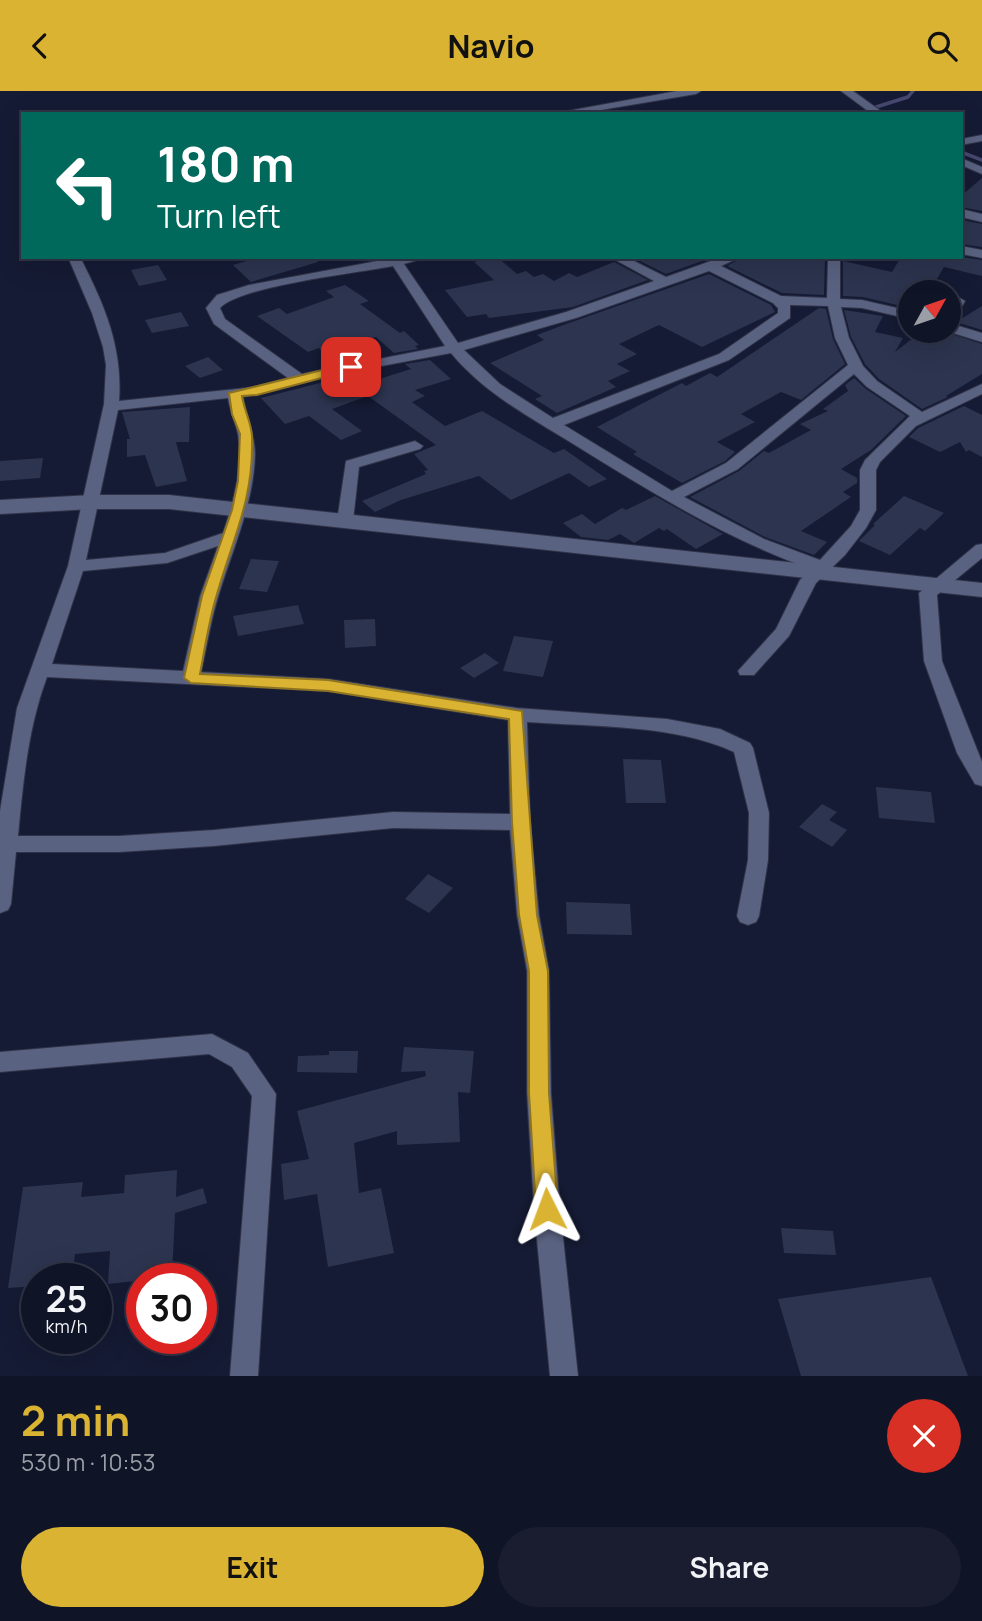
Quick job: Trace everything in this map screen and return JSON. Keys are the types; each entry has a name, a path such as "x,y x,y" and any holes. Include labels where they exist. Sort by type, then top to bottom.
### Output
{"main road":[{"path":"0,517 89,506"},
{"path":"0,507 89,506 817,573"},
{"path":"235,521 345,521 817,573 933,589 982,599"},
{"path":"933,589 982,590"}],"street":[{"path":"568,112 696,91"},
{"path":"846,91 877,112"},
{"path":"963,142 982,138"},
{"path":"963,162 982,171"},
{"path":"963,213 982,218"},
{"path":"963,250 982,254"},
{"path":"0,904 15,767 26,708 76,566 112,406 111,349 91,291 75,259"},
{"path":"620,259 665,282"},
{"path":"112,406 257,391 326,372 455,348 572,315 729,259"},
{"path":"747,671 783,632 817,573 858,528 868,510 868,470 873,460 918,416 867,380 855,366 844,343 834,302 831,284 835,259"},
{"path":"299,379 219,321 213,308 222,298 254,288 395,260 455,348 471,366 509,397 674,496 817,573"},
{"path":"552,423 672,379 724,356 785,315 785,307 778,300 710,266"},
{"path":"778,300 834,302 898,312"},
{"path":"961,331 982,338"},
{"path":"674,496 732,466 855,366"},
{"path":"191,678 209,596 235,521 247,456 246,434 238,414 235,393"},
{"path":"914,422 979,393"},
{"path":"345,521 352,464 415,446"},
{"path":"76,566 167,558 235,521"},
{"path":"982,549 933,589 933,661 974,754 982,779"},
{"path":"41,670 328,685 517,715 667,726 713,734 743,748 759,813 758,860 748,916"},
{"path":"517,715 520,822 528,915 538,971 539,1093 547,1209 564,1376"},
{"path":"7,845 132,843 393,820 520,822"},
{"path":"0,1062 212,1044 240,1060 264,1094 244,1376"}],"building":[{"path":"982,178 982,211 963,207 963,194"},
{"path":"963,220 982,224 982,247 963,244"},
{"path":"963,257 982,260 982,276 944,267 936,280 898,280 898,305 863,297 843,296 843,261 892,272 900,259 948,259 947,261"},
{"path":"253,259 317,259 318,262 251,282 233,265"},
{"path":"499,259 517,274 526,271 534,277 543,274 554,281 569,273 577,277 614,262 648,280 573,307 489,318 486,314 467,317 445,290 494,280 474,262"},
{"path":"636,259 707,259 666,274"},
{"path":"739,259 825,259 824,295 782,293 727,266"},
{"path":"158,265 167,280 139,286 131,270"},
{"path":"709,274 771,305 775,312 702,347 659,325 619,344 637,354 617,364 630,371 608,381 616,387 557,413 535,399 542,396 490,363 544,340 537,335"},
{"path":"345,285 369,301 360,304 400,333 404,331 419,345 415,346 418,349 394,353 376,337 345,349 357,361 335,365 319,348 308,352 257,316 279,308 287,314 334,297 326,291"},
{"path":"982,306 982,330 961,324 961,319"},
{"path":"819,308 826,309 833,339 845,364 801,400 781,392 741,414 755,422 717,442 735,452 725,461 682,483 633,454 637,452 597,427 682,383 686,386 710,373 717,377"},
{"path":"844,310 883,316 875,332 898,337 900,343 895,352 907,343 961,343 961,337 982,344 982,374 946,396 948,397 922,409 879,379 865,364 851,337"},
{"path":"181,312 189,326 152,333 145,320"},
{"path":"208,357 223,370 200,378 185,366"},
{"path":"430,360 451,379 415,390 425,396 412,402 445,426 482,411 554,453 564,449 607,479 589,487 569,473 511,500 479,476 401,500 375,512 362,501 426,474 424,471 428,470 414,454 436,445 368,396 332,409 362,431 341,440 309,416 285,424 261,398 367,371 376,380 411,369 405,364"},
{"path":"854,378 906,416 871,450 841,469 857,478 857,483 843,492 851,497 801,531 827,542 814,555 765,537 690,497 739,471 764,451 769,453 811,430 800,424 828,411 823,409 848,391 845,385"},
{"path":"964,406 982,415 982,457 969,450 966,452 960,442 940,452 909,437 918,428"},
{"path":"190,407 189,442 176,442 187,481 156,487 145,455 127,457 127,439 130,439 122,412"},
{"path":"43,458 40,478 0,481 0,461"},
{"path":"655,496 723,534 696,549 667,529 664,531 659,528 634,543 620,534 608,540 581,537 563,523 582,514 595,524 622,508 626,510"},
{"path":"904,496 944,513 925,531 920,528 890,555 859,541 875,525 873,524"},
{"path":"251,559 279,561 267,592 239,589"},
{"path":"298,605 304,624 238,636 233,616"},
{"path":"375,619 376,646 345,648 344,620"},
{"path":"514,636 553,641 543,677 503,671"},
{"path":"485,653 499,663 474,678 460,668"},
{"path":"623,759 661,760 666,803 626,803"},
{"path":"876,787 931,792 935,823 879,818"},
{"path":"822,804 837,812 829,820 847,830 832,847 799,827"},
{"path":"428,874 453,888 429,913 405,899"},
{"path":"566,902 630,904 632,935 567,934"},
{"path":"404,1047 474,1051 470,1093 458,1092 460,1142 397,1145 397,1131 354,1143 359,1193 381,1188 394,1253 328,1267 317,1194 284,1200 281,1164 309,1159 297,1111 426,1076 425,1071 401,1072"},
{"path":"329,1051 358,1051 357,1073 297,1072 298,1056 329,1055"},
{"path":"177,1170 176,1197 203,1188 207,1203 175,1213 173,1263 126,1263 126,1282 112,1284 110,1251 75,1254 74,1263 21,1263 21,1287 8,1288 23,1187 83,1182 81,1197 124,1193 125,1175"},
{"path":"781,1228 833,1231 836,1255 784,1253"},
{"path":"931,1277 968,1376 801,1376 778,1299"}],"waterway":[{"path":"876,107 908,97 913,91"},
{"path":"963,153 982,160"}],"route":[{"path":"351,367 257,391 235,393 238,414 246,434 244,481 239,510 209,596 191,678 328,685 517,715 520,822 528,915 538,971 539,1093 547,1209"}]}
